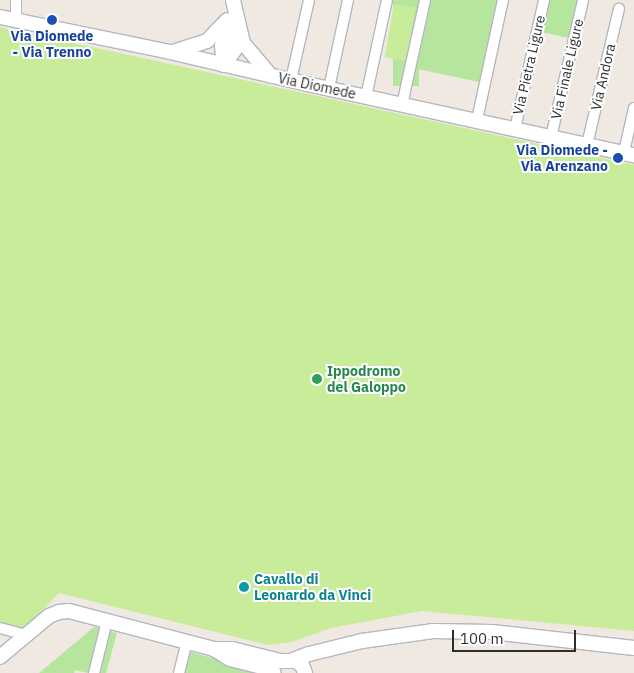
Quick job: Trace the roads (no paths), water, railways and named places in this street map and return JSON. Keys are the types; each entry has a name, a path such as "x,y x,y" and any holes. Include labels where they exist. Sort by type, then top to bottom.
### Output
{"street":[{"path":"16,0 16,20"},
{"path":"224,64 235,50 228,0"},
{"path":"233,0 232,20 243,43 271,76"},
{"path":"291,80 309,0"},
{"path":"329,88 348,0"},
{"path":"366,97 387,0"},
{"path":"402,105 425,0"},
{"path":"477,120 503,0"},
{"name":"Via Pietra Ligure","path":"514,129 544,0"},
{"name":"Via Finale Ligure","path":"551,137 583,1"},
{"name":"Via Andora","path":"587,145 619,9"},
{"name":"Via Diomede","path":"0,17 170,52 402,105 629,153"},
{"path":"170,52 207,41 232,20"},
{"path":"629,153 634,108"},
{"path":"0,657 49,616 59,612 73,612 214,649 232,649 286,665 301,664 305,672 322,655 337,647"},
{"path":"94,673 107,621"},
{"path":"0,628 26,635"},
{"path":"286,665 337,647 409,633 447,630 518,635 634,648"},
{"path":"179,673 187,642"},
{"path":"214,649 230,658 266,668 274,673"}],"place":[{"name":"Via Diomede - Via Trenno","path":"52,20"},
{"name":"Via Diomede - Via Arenzano","path":"618,158"},
{"name":"Ippodromo del Galoppo","path":"317,379"},
{"name":"Cavallo di Leonardo da Vinci","path":"244,587"}]}
